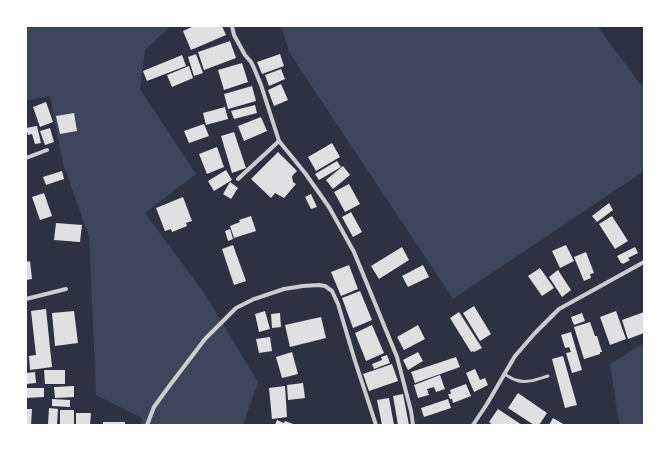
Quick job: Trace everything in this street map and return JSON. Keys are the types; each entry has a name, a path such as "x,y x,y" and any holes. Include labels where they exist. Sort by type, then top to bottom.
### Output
{"street":[{"path":"232,26 234,34 245,55 251,62 261,85 279,141 305,173 329,208 354,252 397,357 413,425"},
{"path":"238,179 279,141"},
{"path":"26,158 47,150"},
{"path":"473,425 515,356 535,333 559,310 644,262"},
{"path":"147,425 154,407 171,383 205,339 236,308 254,299 284,289 319,285 325,286 332,291 338,304 376,425"},
{"path":"26,299 66,289"}],"lane":[{"path":"504,374 516,380 524,381 533,381 548,376"}],"shaded area":[{"path":"26,26 171,26 145,50 140,89 196,174 145,213 205,294 258,382 243,425 141,425 142,418 96,395 89,236 63,164 50,96 26,101"},
{"path":"281,26 597,26 644,89 644,171 453,299 289,52"},
{"path":"644,343 644,425 619,425 610,364"}],"building":[{"path":"194,26 222,26 226,35 191,50 183,31"},
{"path":"230,41 236,58 204,70 198,52"},
{"path":"196,54 203,73 194,76 188,57"},
{"path":"280,54 284,66 262,74 257,62"},
{"path":"182,55 186,66 147,81 143,71"},
{"path":"242,63 248,82 224,90 218,70"},
{"path":"189,66 193,78 172,87 167,75"},
{"path":"281,69 285,79 269,86 265,75"},
{"path":"281,84 288,100 274,106 268,90"},
{"path":"252,86 256,101 228,109 224,94"},
{"path":"46,102 53,122 40,127 33,107"},
{"path":"255,105 257,113 234,119 231,111"},
{"path":"225,107 228,119 206,125 203,113"},
{"path":"74,113 77,131 60,134 56,116"},
{"path":"261,117 267,131 244,141 238,126"},
{"path":"204,124 209,136 189,143 184,131"},
{"path":"37,126 41,143 35,144 32,134 28,135 26,128"},
{"path":"50,128 54,142 45,145 40,131"},
{"path":"234,132 246,168 232,173 221,136"},
{"path":"332,143 340,157 316,171 308,157"},
{"path":"217,147 224,167 207,174 199,154"},
{"path":"278,152 297,171 292,176 293,182 296,184 284,198 275,193 271,198 251,179"},
{"path":"337,161 341,167 319,180 315,174"},
{"path":"343,166 350,175 333,189 326,180"},
{"path":"226,170 232,180 214,191 208,181"},
{"path":"62,171 64,179 46,185 43,177"},
{"path":"230,182 238,188 231,199 223,194"},
{"path":"349,184 360,204 345,212 334,192"},
{"path":"44,193 52,216 40,220 32,197"},
{"path":"311,194 317,207 311,209 305,197"},
{"path":"183,197 192,221 186,223 187,226 172,232 171,229 165,231 156,208"},
{"path":"609,203 613,210 597,222 592,216"},
{"path":"351,212 362,232 353,237 342,217"},
{"path":"251,216 256,231 234,238 230,226 240,222 239,220"},
{"path":"612,216 628,241 615,249 599,224"},
{"path":"56,223 82,225 80,242 54,240"},
{"path":"230,229 233,239 228,241 225,231"},
{"path":"233,245 246,281 234,285 222,249"},
{"path":"566,245 574,261 560,268 552,251"},
{"path":"402,247 409,260 379,279 371,266"},
{"path":"635,247 638,253 628,258 630,260 623,264 621,263 617,256"},
{"path":"586,252 594,273 590,274 591,278 584,281 574,257"},
{"path":"30,261 32,279 26,280 26,262"},
{"path":"349,265 358,289 341,296 331,272"},
{"path":"423,265 429,277 408,287 402,276"},
{"path":"540,268 554,288 542,296 528,276"},
{"path":"558,270 571,290 562,297 549,277"},
{"path":"360,291 372,320 353,328 342,298"},
{"path":"474,306 491,334 480,341 463,313"},
{"path":"46,309 52,367 30,370 29,356 36,355 31,311"},
{"path":"74,311 78,343 55,346 52,313"},
{"path":"265,311 270,329 259,332 255,314"},
{"path":"616,311 626,339 610,345 600,317"},
{"path":"459,312 482,348 474,352 471,352 450,318"},
{"path":"644,312 644,333 628,339 622,320"},
{"path":"280,313 281,327 272,328 271,314"},
{"path":"582,313 585,321 574,325 571,317"},
{"path":"321,317 326,338 290,347 285,325"},
{"path":"590,322 595,336 597,336 602,352 584,359 574,327"},
{"path":"372,325 384,353 366,361 355,333"},
{"path":"418,325 425,339 404,350 397,337"},
{"path":"571,332 582,370 572,373 566,353 571,352 569,347 565,348 561,335"},
{"path":"270,337 272,351 259,353 256,339"},
{"path":"292,352 298,374 282,378 276,357"},
{"path":"418,352 423,361 408,370 403,360"},
{"path":"387,355 390,363 374,369 372,364 382,360 381,357"},
{"path":"563,356 577,405 565,408 552,359"},
{"path":"456,357 460,367 415,383 411,372"},
{"path":"392,364 398,381 369,391 363,374"},
{"path":"475,369 480,380 485,378 488,385 474,392 466,373"},
{"path":"44,370 65,370 65,384 45,384"},
{"path":"35,372 36,383 26,384 26,373"},
{"path":"440,375 445,389 436,392 434,387 427,389 429,395 418,398 414,385"},
{"path":"303,383 305,398 288,400 287,385"},
{"path":"466,384 471,396 453,403 448,394 451,394 450,390"},
{"path":"74,386 74,397 55,398 54,387"},
{"path":"285,386 287,417 272,419 269,388"},
{"path":"26,388 44,388 44,397 26,398"},
{"path":"518,393 547,413 539,425 534,425 508,408"},
{"path":"403,394 409,425 398,425 393,396"},
{"path":"389,398 394,425 382,425 377,400"},
{"path":"52,399 70,400 70,407 52,406"},
{"path":"448,399 451,408 424,417 421,408"},
{"path":"49,408 58,409 57,425 48,425"},
{"path":"26,409 32,409 31,425 26,425"},
{"path":"498,409 522,425 493,425 489,422"},
{"path":"60,410 74,410 74,425 60,425"},
{"path":"76,413 91,413 90,425 76,425"},
{"path":"553,418 565,425 549,425"},
{"path":"277,420 284,423 285,421 293,425 275,425"},
{"path":"103,422 125,422 125,425 103,425"}]}
